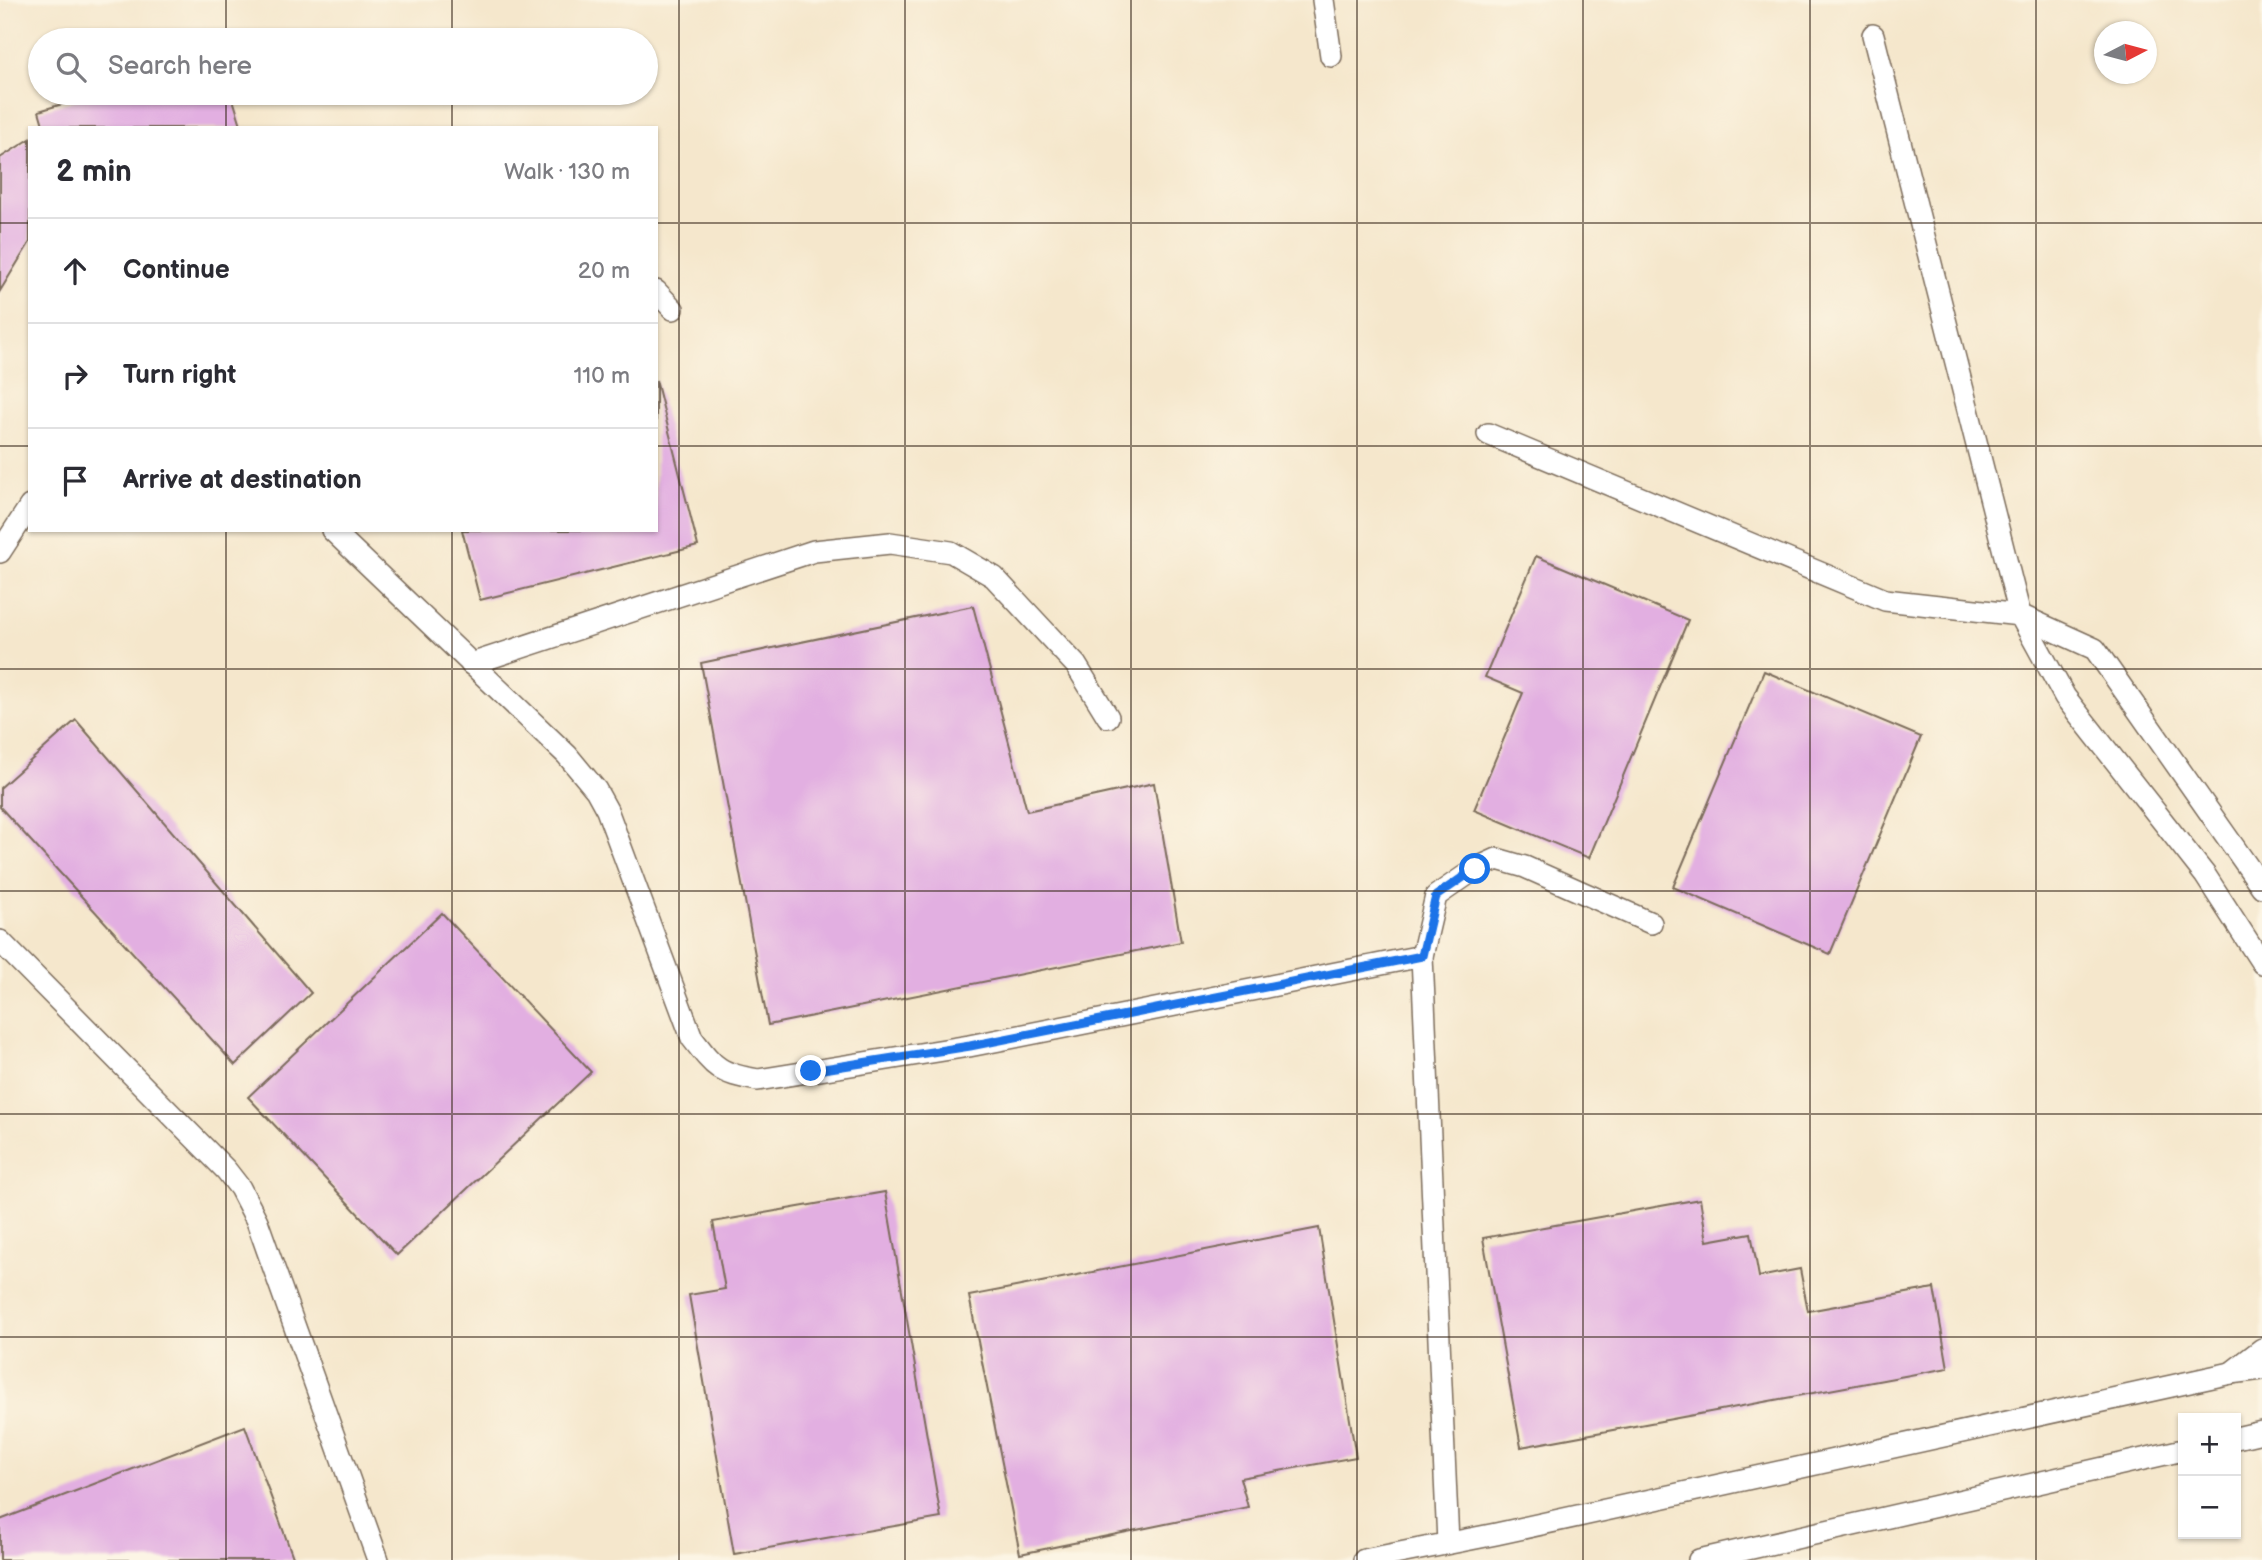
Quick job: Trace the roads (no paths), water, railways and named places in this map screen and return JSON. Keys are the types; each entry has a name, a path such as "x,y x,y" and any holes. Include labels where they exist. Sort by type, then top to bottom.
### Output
{"lane":[{"path":"1323,0 1331,56"},
{"path":"1873,35 2020,615 2065,697 2204,875 2262,963"},
{"path":"658,293 673,309"},
{"path":"1488,434 1885,600 2020,615 2095,649 2262,887"},
{"path":"0,552 28,509"},
{"path":"334,532 567,755 596,790 607,810 692,1038 713,1065 732,1076 758,1080 970,1046 1422,956"},
{"path":"471,664 814,551 890,543 951,552 994,577 1076,665 1108,718"},
{"path":"1448,1543 1422,956 1436,896 1475,869 1497,859 1525,867 1651,923"},
{"path":"0,941 226,1170 240,1188 257,1221 378,1560"},
{"path":"2231,1373 2262,1349"},
{"path":"1364,1560 2231,1373 2262,1369"},
{"path":"2241,1437 2262,1432"},
{"path":"1699,1560 2178,1451"}]}
